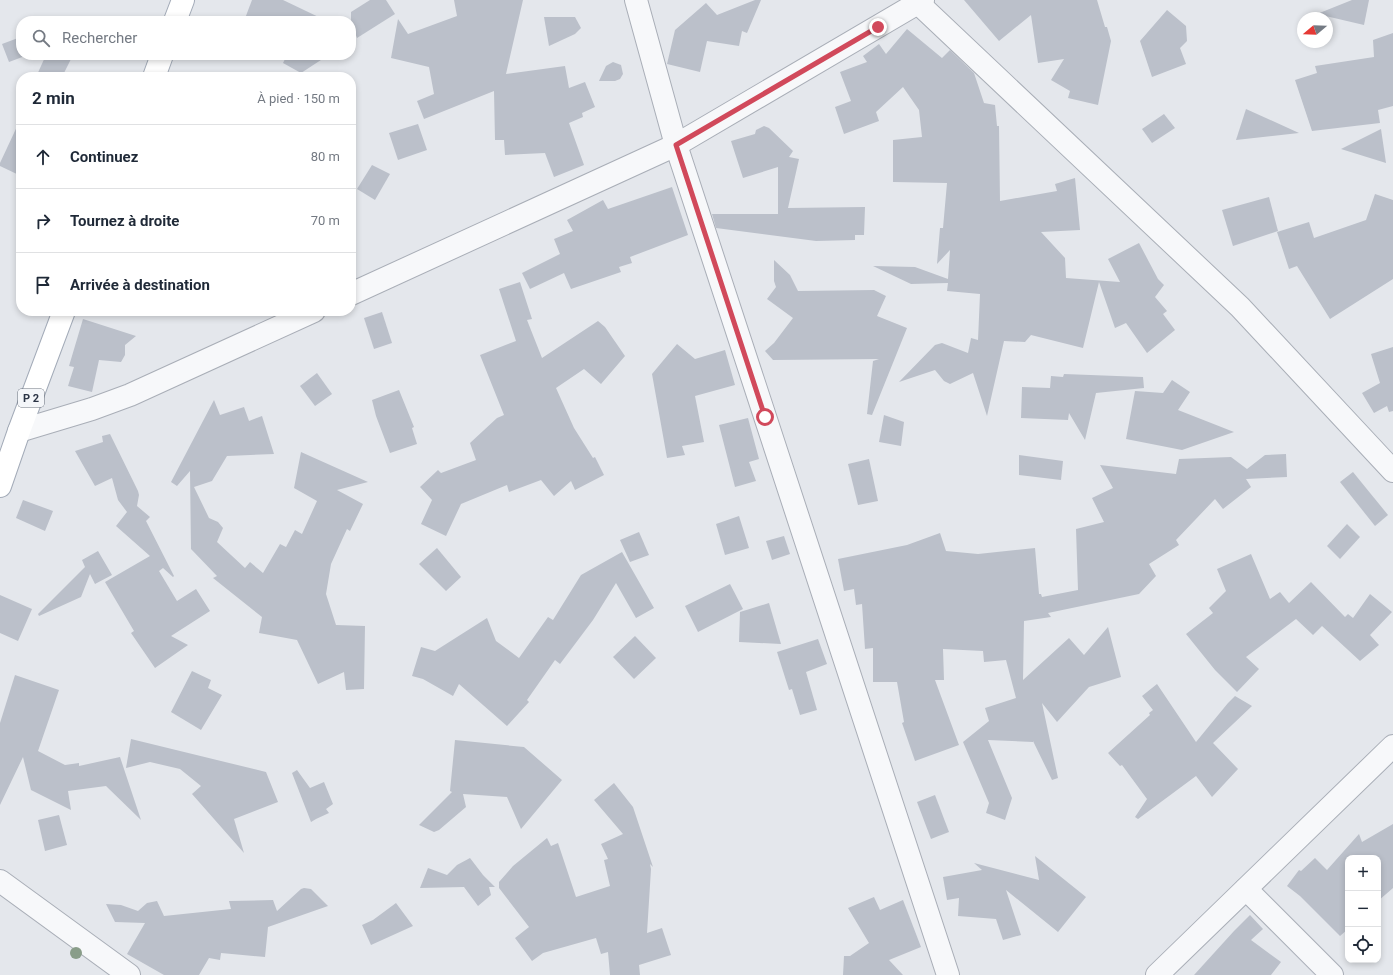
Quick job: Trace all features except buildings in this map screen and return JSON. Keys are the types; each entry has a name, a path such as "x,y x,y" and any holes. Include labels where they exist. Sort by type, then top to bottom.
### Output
{"main road":[{"path":"177,16 183,0"},
{"path":"156,72 160,60"},
{"name":"P 2","path":"0,486 62,316"}],"street":[{"path":"636,0 676,145 948,975"},
{"path":"356,292 676,145 921,2 1240,307 1393,471"},
{"path":"19,431 92,409 130,395 303,316"},
{"path":"1157,975 1393,746"},
{"path":"0,881 129,975"},
{"path":"1246,889 1332,975"}],"route":[{"path":"765,417 676,145 878,27"}]}
